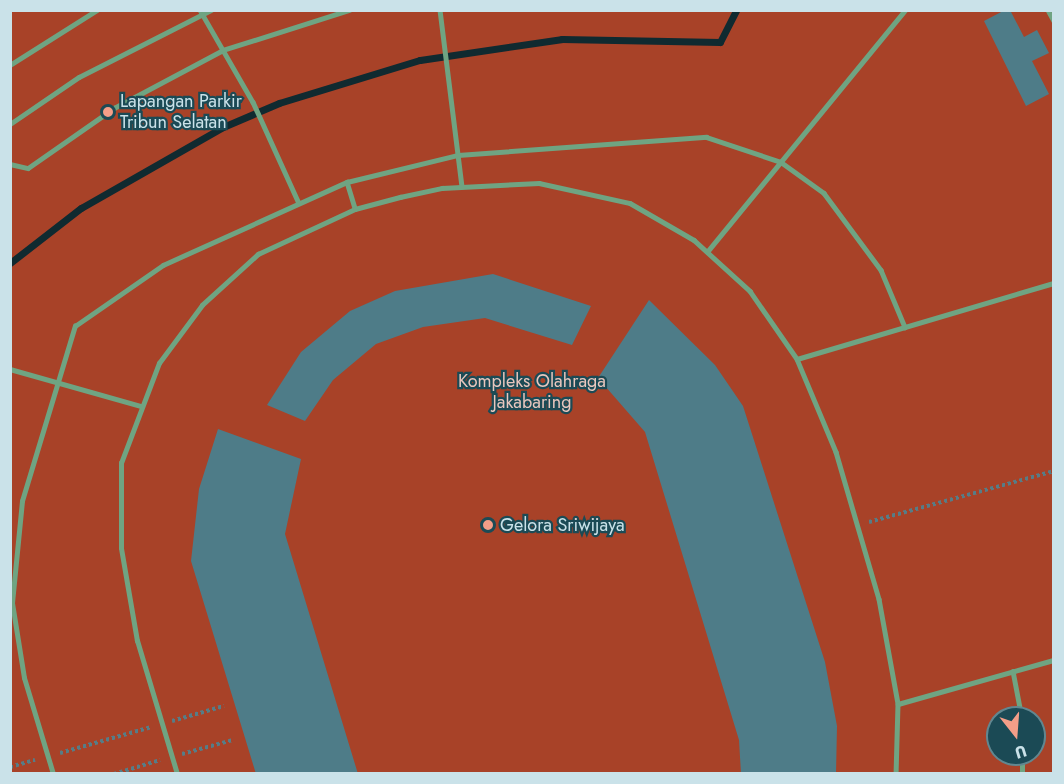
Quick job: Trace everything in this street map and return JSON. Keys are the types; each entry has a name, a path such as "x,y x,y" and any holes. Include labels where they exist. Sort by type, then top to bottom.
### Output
{"lane":[{"path":"10,65 98,10"},
{"path":"10,124 79,77 201,12 211,10"},
{"path":"10,164 28,168 114,108 223,50 349,10"},
{"path":"440,10 462,187"},
{"path":"707,252 905,10"},
{"path":"1048,10 1053,21"},
{"path":"201,12 253,102 298,201"},
{"path":"53,774 24,678 12,603 22,501 75,326 164,265 298,201 347,182 458,155 706,137 781,162 824,193 881,270 905,327"},
{"path":"347,182 355,209"},
{"path":"177,774 137,641 121,548 121,463 159,363 202,306 258,254 355,209 462,187 539,183 630,203 707,252 750,291 797,359 836,452 879,599 898,704 896,774"},
{"path":"797,359 1053,283"},
{"path":"10,369 141,406"},
{"path":"898,704 1053,660"},
{"path":"1013,671 1020,706"}],"path":[{"path":"857,525 1053,471"},
{"path":"10,767 224,706"}],"green space":[{"name":"Kompleks Olahraga Jakabaring","path":"11,11 1053,11 1053,773 11,773"}],"building":[{"path":"1005,10 1010,10 1024,37 1037,30 1049,53 1032,61 1049,94 1026,106 984,21"},
{"path":"493,274 591,306 572,345 485,318 423,327 376,344 333,380 305,421 267,405 301,352 350,311 395,291"},
{"path":"649,300 715,365 743,406 825,662 837,726 836,774 741,774 739,740 645,432 598,378"},
{"path":"218,429 301,459 285,534 358,774 256,774 191,561 199,489"}],"waterway":[{"path":"10,263 81,208 223,127 279,103 420,60 562,39 720,42 736,10"}],"place":[{"name":"Lapangan Parkir Tribun Selatan","path":"108,112"},
{"name":"Gelora Sriwijaya","path":"488,525"}]}
